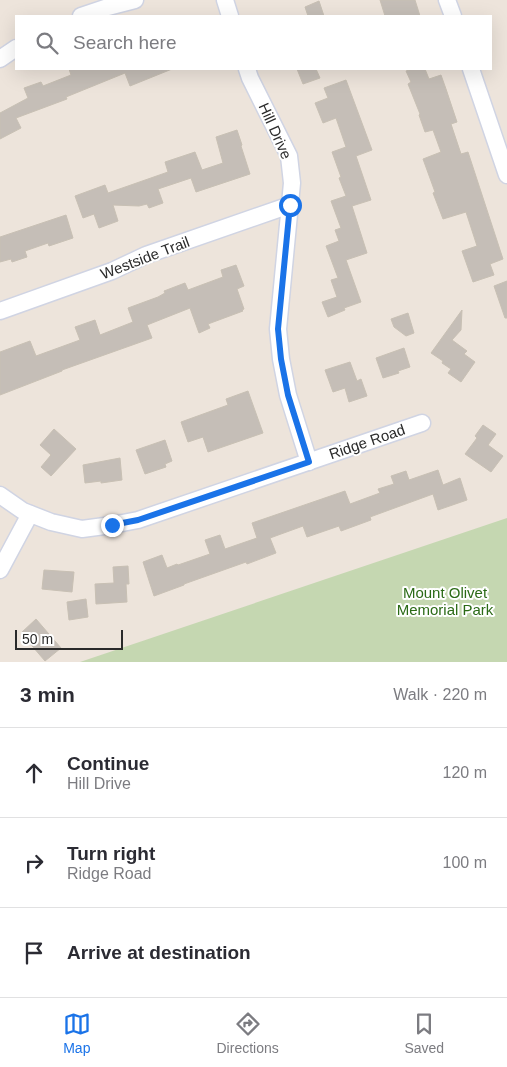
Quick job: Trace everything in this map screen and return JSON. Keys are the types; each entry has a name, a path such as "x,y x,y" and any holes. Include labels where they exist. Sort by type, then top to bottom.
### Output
{"street":[{"path":"84,15 135,0"},
{"path":"225,0 230,15"},
{"path":"448,0 453,15"},
{"path":"0,58 15,49"},
{"name":"Hill Drive","path":"247,70 289,156 292,183 278,329 281,359 288,395 309,462"},
{"path":"471,70 507,175"},
{"name":"Westside Trail","path":"0,311 112,271 146,255 290,205"},
{"name":"Ridge Road","path":"0,495 23,511 51,522 82,529 120,524 138,520 422,423"},
{"path":"0,570 30,514"}],"green space":[{"name":"Mount Olivet Memorial Park","path":"507,518 507,662 80,662"}],"building":[{"path":"380,0 415,0 420,15 385,15"},
{"path":"319,1 324,15 308,15 305,7"},
{"path":"69,70 170,70 130,86 125,73 66,97 67,99 16,118 21,128 0,139 0,113 28,98 24,88 41,82 43,86 71,75"},
{"path":"297,70 316,70 320,78 303,84"},
{"path":"425,70 429,79 441,75 457,122 451,124 461,154 468,152 503,259 490,264 494,275 473,282 462,251 477,246 466,212 443,219 423,159 441,152 433,130 425,132 408,84 411,82 406,71"},
{"path":"346,80 372,150 356,156 371,200 352,206 367,253 346,260 361,302 344,308 345,310 328,317 322,302 337,297 331,280 338,278 326,246 339,241 335,230 341,228 331,201 346,196 332,152 346,147 336,118 323,123 315,103 328,98 324,88"},
{"path":"237,130 250,174 196,192 191,178 158,189 163,203 149,208 147,204 139,206 113,205 118,221 99,228 94,214 83,218 75,196 105,185 108,193 168,172 165,162 195,152 202,170 223,163 216,137"},
{"path":"66,215 73,238 49,246 48,243 25,251 27,257 12,262 11,259 0,262 0,237"},
{"path":"236,265 244,286 237,289 243,311 208,324 210,328 199,333 190,308 147,325 152,338 62,370 0,395 0,352 30,341 36,356 80,340 75,327 95,320 100,335 133,322 128,308 158,297 165,293 164,291 185,283 188,290 223,277 221,270"},
{"path":"507,281 507,318 505,318 494,286"},
{"path":"462,310 461,330 452,340 467,351 464,354 475,362 461,382 448,373 451,369 442,363 443,361 431,353"},
{"path":"408,313 414,333 406,336 394,327 391,319"},
{"path":"404,348 410,367 383,378 376,358"},
{"path":"350,362 357,381 361,379 367,396 349,402 345,388 333,392 325,370"},
{"path":"248,391 263,433 208,452 203,437 188,442 181,422 228,405 226,399"},
{"path":"483,425 496,434 488,445 503,456 491,472 465,454 477,438 475,436"},
{"path":"54,429 76,449 51,476 41,467 51,455 40,445"},
{"path":"165,440 172,461 165,464 166,467 145,474 136,450"},
{"path":"120,458 122,480 85,483 83,465"},
{"path":"438,470 443,485 460,478 467,500 438,510 433,494 370,517 371,520 341,531 339,526 307,537 303,526 270,538 276,553 154,596 143,562 162,555 167,568 178,565 210,554 205,540 220,535 225,549 257,538 252,523 345,491 350,504 380,493 378,489 394,484 391,476 406,471 409,480"},
{"path":"128,566 127,602 96,604 95,584 114,583 113,567"},
{"path":"44,570 74,572 72,592 42,589"},
{"path":"86,599 88,617 69,620 67,602"},
{"path":"36,619 61,648 45,661 21,633"}],"route":[{"path":"112,525 138,520 309,462 288,395 281,359 278,329 290,205"}]}
